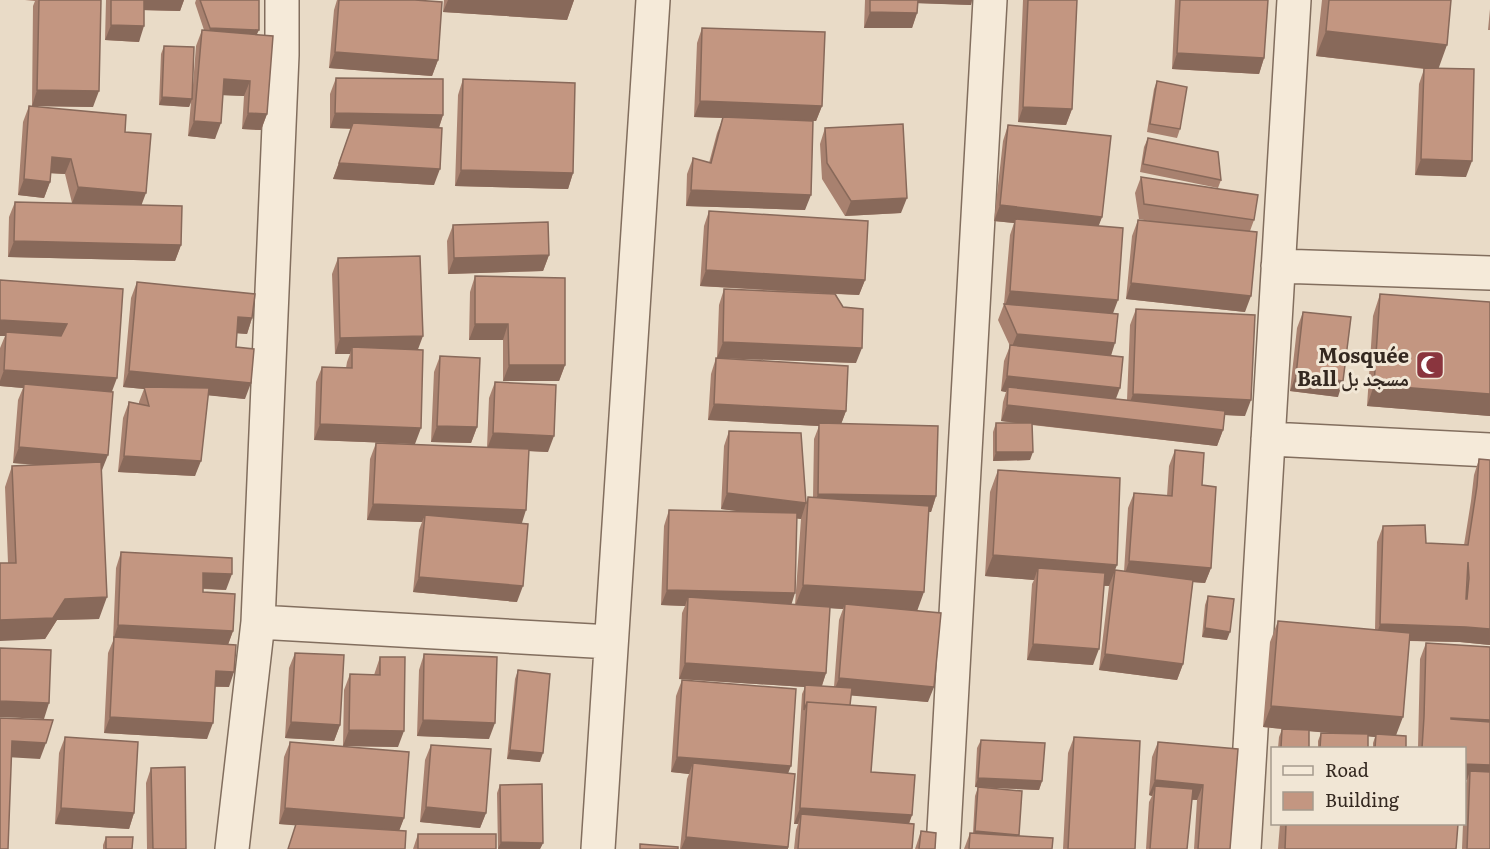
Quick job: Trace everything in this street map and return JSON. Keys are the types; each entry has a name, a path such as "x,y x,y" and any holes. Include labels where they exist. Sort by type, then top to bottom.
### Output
{"street":[{"path":"232,849 258,622 282,67 282,0"},
{"path":"598,849 653,0"},
{"path":"943,849 990,0"},
{"path":"1244,849 1294,0"},
{"path":"1278,266 1490,273"},
{"path":"1268,440 1490,450"},
{"path":"258,622 611,642"}],"building":[{"path":"39,0 101,0 99,91 37,90"},
{"path":"111,0 144,0 144,26 111,25"},
{"path":"200,0 259,0 259,30 210,28"},
{"path":"339,0 442,2 438,60 335,52"},
{"path":"870,0 918,0 917,13 870,12"},
{"path":"1028,0 1077,0 1072,109 1023,107"},
{"path":"1180,0 1268,0 1264,58 1177,53"},
{"path":"1329,0 1451,0 1447,45 1326,31"},
{"path":"702,28 825,32 822,106 700,101"},
{"path":"202,30 273,36 267,114 248,113 250,81 224,79 221,123 194,121"},
{"path":"164,46 194,47 192,99 162,97"},
{"path":"1424,68 1474,69 1472,161 1421,159"},
{"path":"336,78 443,79 443,115 335,113"},
{"path":"463,79 575,83 573,173 461,170"},
{"path":"1157,81 1187,87 1180,129 1150,124"},
{"path":"29,106 126,115 125,132 151,134 146,193 78,187 71,159 52,157 50,182 24,179"},
{"path":"723,117 813,121 811,195 691,190 693,158 711,163"},
{"path":"353,123 442,128 440,169 339,163"},
{"path":"903,124 907,198 851,201 827,163 825,128"},
{"path":"1008,125 1111,136 1102,217 1000,205"},
{"path":"1148,138 1218,152 1221,180 1143,164"},
{"path":"1141,177 1258,195 1254,220 1144,204"},
{"path":"15,202 182,206 181,245 14,241"},
{"path":"709,211 868,221 865,280 706,270"},
{"path":"1015,219 1123,228 1118,300 1010,291"},
{"path":"1138,220 1257,232 1251,296 1131,283"},
{"path":"548,222 549,255 454,258 453,225"},
{"path":"420,256 423,336 340,338 338,258"},
{"path":"475,276 565,278 565,365 509,365 508,324 475,324"},
{"path":"0,280 123,289 117,378 4,370 6,332 61,336 67,324 0,320"},
{"path":"137,282 255,294 252,318 238,317 236,347 254,349 251,383 129,371"},
{"path":"724,289 835,294 843,307 863,309 862,348 723,342"},
{"name":"Mosquée Ball مسجد بل","path":"1380,294 1490,302 1490,394 1374,385"},
{"path":"1004,304 1118,314 1115,343 1017,334"},
{"path":"1136,309 1255,315 1251,400 1133,394"},
{"path":"1303,312 1351,317 1343,381 1296,375"},
{"path":"1010,345 1123,357 1120,388 1007,376"},
{"path":"352,347 423,350 421,428 320,424 322,367 352,368"},
{"path":"440,356 480,358 477,427 437,426"},
{"path":"716,358 848,366 846,411 714,404"},
{"path":"495,382 556,385 554,436 493,433"},
{"path":"24,384 113,392 108,455 19,447"},
{"path":"144,387 209,388 201,461 124,456 129,402 149,406"},
{"path":"1008,387 1225,411 1223,430 1007,405"},
{"path":"819,423 938,426 936,496 818,494"},
{"path":"996,423 1032,423 1033,452 996,452"},
{"path":"729,431 801,433 806,503 727,493"},
{"path":"376,443 529,449 526,510 373,504"},
{"path":"1175,450 1204,453 1202,485 1216,487 1211,568 1129,561 1134,493 1172,496"},
{"path":"1479,459 1490,460 1490,629 1380,624 1383,526 1425,525 1426,543 1468,545","holes":["1468,562 1467,599 1466,599"]},
{"path":"101,462 107,597 65,599 53,618 0,620 0,563 16,563 12,466"},
{"path":"998,470 1120,478 1117,565 993,555"},
{"path":"808,497 929,506 924,592 803,585"},
{"path":"669,510 797,513 795,593 667,590"},
{"path":"425,515 528,524 523,586 419,577"},
{"path":"121,552 232,558 232,574 203,573 203,592 235,594 233,631 118,625"},
{"path":"1038,568 1105,573 1099,649 1033,644"},
{"path":"1115,570 1193,580 1183,664 1105,654"},
{"path":"1208,596 1234,599 1230,632 1205,628"},
{"path":"688,597 830,607 826,673 685,663"},
{"path":"845,604 941,613 934,687 839,678"},
{"path":"1278,621 1410,633 1403,717 1271,706"},
{"path":"114,637 236,645 234,672 216,671 213,723 110,717"},
{"path":"1426,643 1490,647 1490,720 1451,719 1490,722 1490,765 1466,764 1466,747 1422,747"},
{"path":"0,648 51,650 49,703 0,701"},
{"path":"295,653 344,655 340,725 291,722"},
{"path":"424,654 497,657 495,723 423,720"},
{"path":"380,657 405,657 404,731 349,730 350,674 380,675"},
{"path":"518,670 550,674 543,753 510,750"},
{"path":"682,680 796,689 791,766 677,757"},
{"path":"805,685 852,688 850,705 807,702 804,710"},
{"path":"807,702 876,707 871,772 915,775 912,815 800,808"},
{"path":"0,718 53,720 46,743 12,741 8,849 0,849"},
{"path":"1282,729 1309,730 1309,747 1281,747"},
{"path":"1321,733 1368,734 1368,747 1320,747"},
{"path":"1376,734 1406,736 1406,747 1375,747"},
{"path":"65,737 138,742 134,813 61,808"},
{"path":"1074,737 1140,741 1135,849 1068,849"},
{"path":"981,740 1045,743 1042,781 978,778"},
{"path":"290,742 409,752 404,818 285,808"},
{"path":"1158,742 1238,749 1230,849 1198,849 1203,785 1155,780"},
{"path":"431,745 491,749 486,813 426,807"},
{"path":"693,763 795,774 788,847 686,837"},
{"path":"185,767 186,849 153,849 151,768"},
{"path":"1470,771 1490,772 1490,849 1467,849"},
{"path":"542,784 543,843 501,842 500,785"},
{"path":"1155,786 1193,789 1187,849 1150,849"},
{"path":"978,787 1022,791 1019,835 975,831"},
{"path":"801,814 914,824 912,849 798,849"},
{"path":"296,824 406,831 405,849 288,849"},
{"path":"1286,825 1458,825 1456,849 1285,849"},
{"path":"921,831 936,833 935,849 919,849"},
{"path":"970,833 1053,838 1052,849 969,849"},
{"path":"418,834 496,834 496,849 418,849"},
{"path":"106,837 133,837 132,849 106,849"},
{"path":"640,844 678,847 678,849 640,849"}],"place":[{"name":"Mosquée Ball مسجد بل","path":"1430,365"}]}
